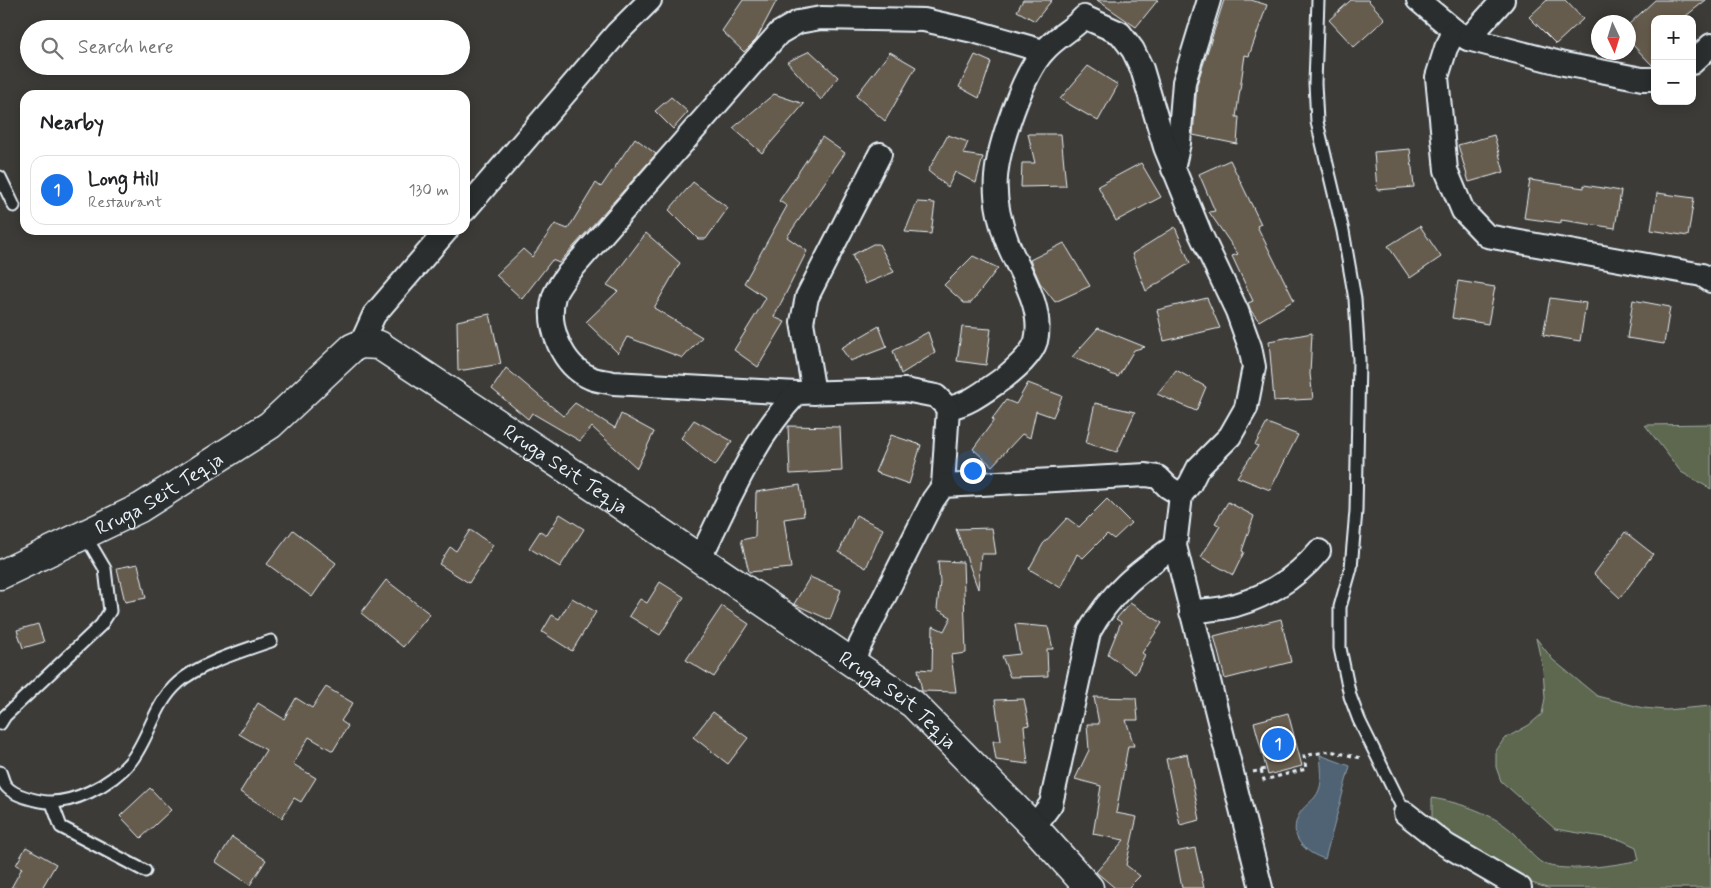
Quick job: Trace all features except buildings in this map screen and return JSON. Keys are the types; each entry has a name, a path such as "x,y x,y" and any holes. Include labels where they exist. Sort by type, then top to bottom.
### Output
{"main road":[{"name":"Rruga Seit Teqja","path":"0,575 140,508 270,425 345,354 361,344 370,343 388,349 913,704 1034,828 1089,888"}],"street":[{"path":"470,204 617,33 650,0"},
{"path":"1173,169 1179,143 1184,82 1209,0"},
{"path":"1418,0 1462,35 1564,64 1642,80 1651,79"},
{"path":"1503,0 1446,48 1437,78 1446,170 1463,211 1487,236 1702,275 1711,281"},
{"path":"948,408 962,406 1011,372 1027,357 1036,342 1037,318 1001,223 996,198 996,177 1002,147 1032,66 1043,51 1058,38 1072,30 1084,17 1120,33 1133,50 1142,69 1151,106 1173,169 1237,311 1250,347 1254,367 1246,408 1230,436 1198,468 1190,484 1181,495 1175,546 1261,888"},
{"path":"852,661 933,500 943,486 948,408 936,396 905,390 806,393 613,382 590,378 572,364 558,346 553,319 554,296 566,276 778,33 798,22 821,18 924,20 973,31 1043,51"},
{"path":"1695,60 1711,45"},
{"path":"806,393 802,322 807,298 880,154"},
{"path":"361,344 374,315 444,235"},
{"path":"707,544 730,496 777,414 806,393"},
{"path":"943,486 1146,475 1158,477 1168,487 1181,495"},
{"path":"1034,828 1050,804 1089,632 1101,609 1120,589 1140,570 1175,546"},
{"path":"1191,612 1221,609 1254,599 1301,570 1319,551"},
{"path":"1405,813 1446,846 1520,888"}],"lane":[{"path":"1318,0 1315,83 1318,122 1343,231 1352,280 1359,360 1356,511 1351,568 1340,607 1340,648 1350,696 1358,720 1405,813"},
{"path":"0,178 14,206"},
{"path":"0,724 5,716 101,625 110,611 106,569 85,535"},
{"path":"0,772 6,786 27,798 52,803 76,798 103,784 131,761 160,705 178,682 217,660 271,641"},
{"path":"52,803 61,827 145,871"}],"path":[{"path":"1261,770 1264,780 1306,768 1304,756 1319,752 1330,751 1365,758"}],"green space":[{"path":"1711,424 1711,489 1681,472 1645,425"},
{"path":"1536,638 1553,660 1597,696 1643,708 1666,710 1711,706 1711,888 1547,888 1531,883 1501,868 1432,820 1432,798 1476,810 1497,820 1515,834 1535,858 1553,867 1591,867 1639,860 1636,847 1621,840 1555,829 1501,781 1496,767 1496,751 1504,739 1529,725 1542,714 1545,698 1543,669"}],"water":[{"path":"1320,755 1350,766 1325,859 1305,848 1296,836 1295,829 1300,813 1319,790 1321,777"}],"place":[{"name":"Long Hill","path":"1278,744"}]}
